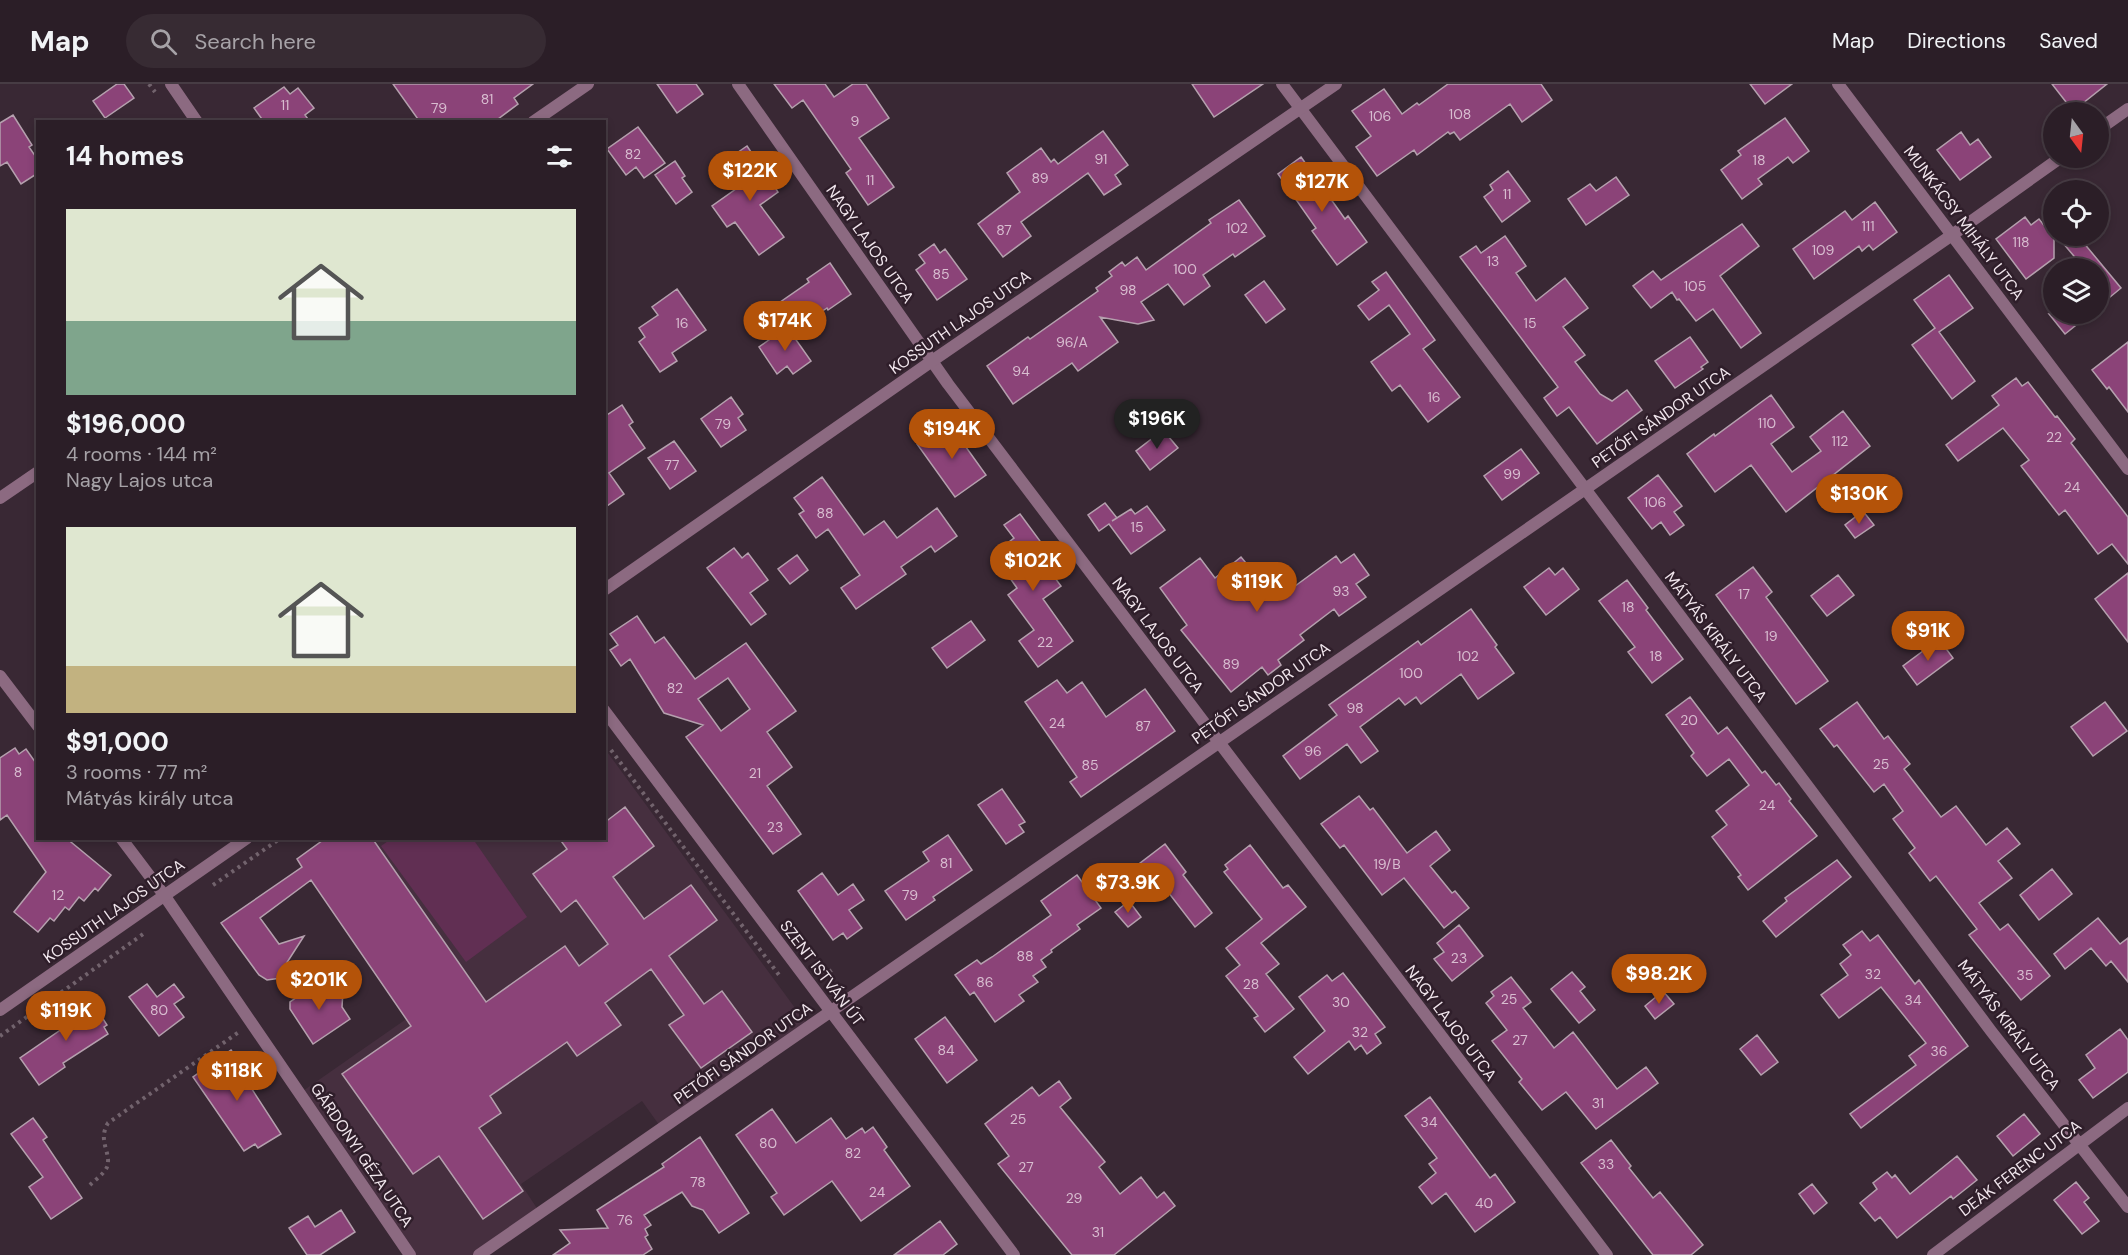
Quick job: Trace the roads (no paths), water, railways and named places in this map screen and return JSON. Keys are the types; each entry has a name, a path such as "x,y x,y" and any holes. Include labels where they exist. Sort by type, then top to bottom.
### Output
{"street":[{"path":"171,84 196,120"},
{"path":"536,120 588,84"},
{"name":"NAGY LAJOS UTCA","path":"738,84 932,362 1607,1255"},
{"name":"MÁTYÁS KIRÁLY UTCA","path":"1282,84 1991,1031 2128,1207"},
{"name":"KOSSUTH LAJOS UTCA","path":"606,589 1336,84"},
{"name":"MUNKÁCSY MIHÁLY UTCA","path":"1838,84 2128,469"},
{"path":"2109,122 2128,109"},
{"name":"PETŐFI SÁNDOR UTCA","path":"479,1255 2046,168"},
{"path":"0,498 36,473"},
{"path":"0,676 36,723"},
{"name":"SZENT ISTVÁN ÚT","path":"606,713 1014,1255"},
{"name":"GÁRDONYI GÉZA UTCA","path":"122,840 164,896 410,1255"},
{"name":"KOSSUTH LAJOS UTCA","path":"0,1010 244,840"},
{"name":"DEÁK FERENC UTCA","path":"1933,1255 2128,1108"}]}
